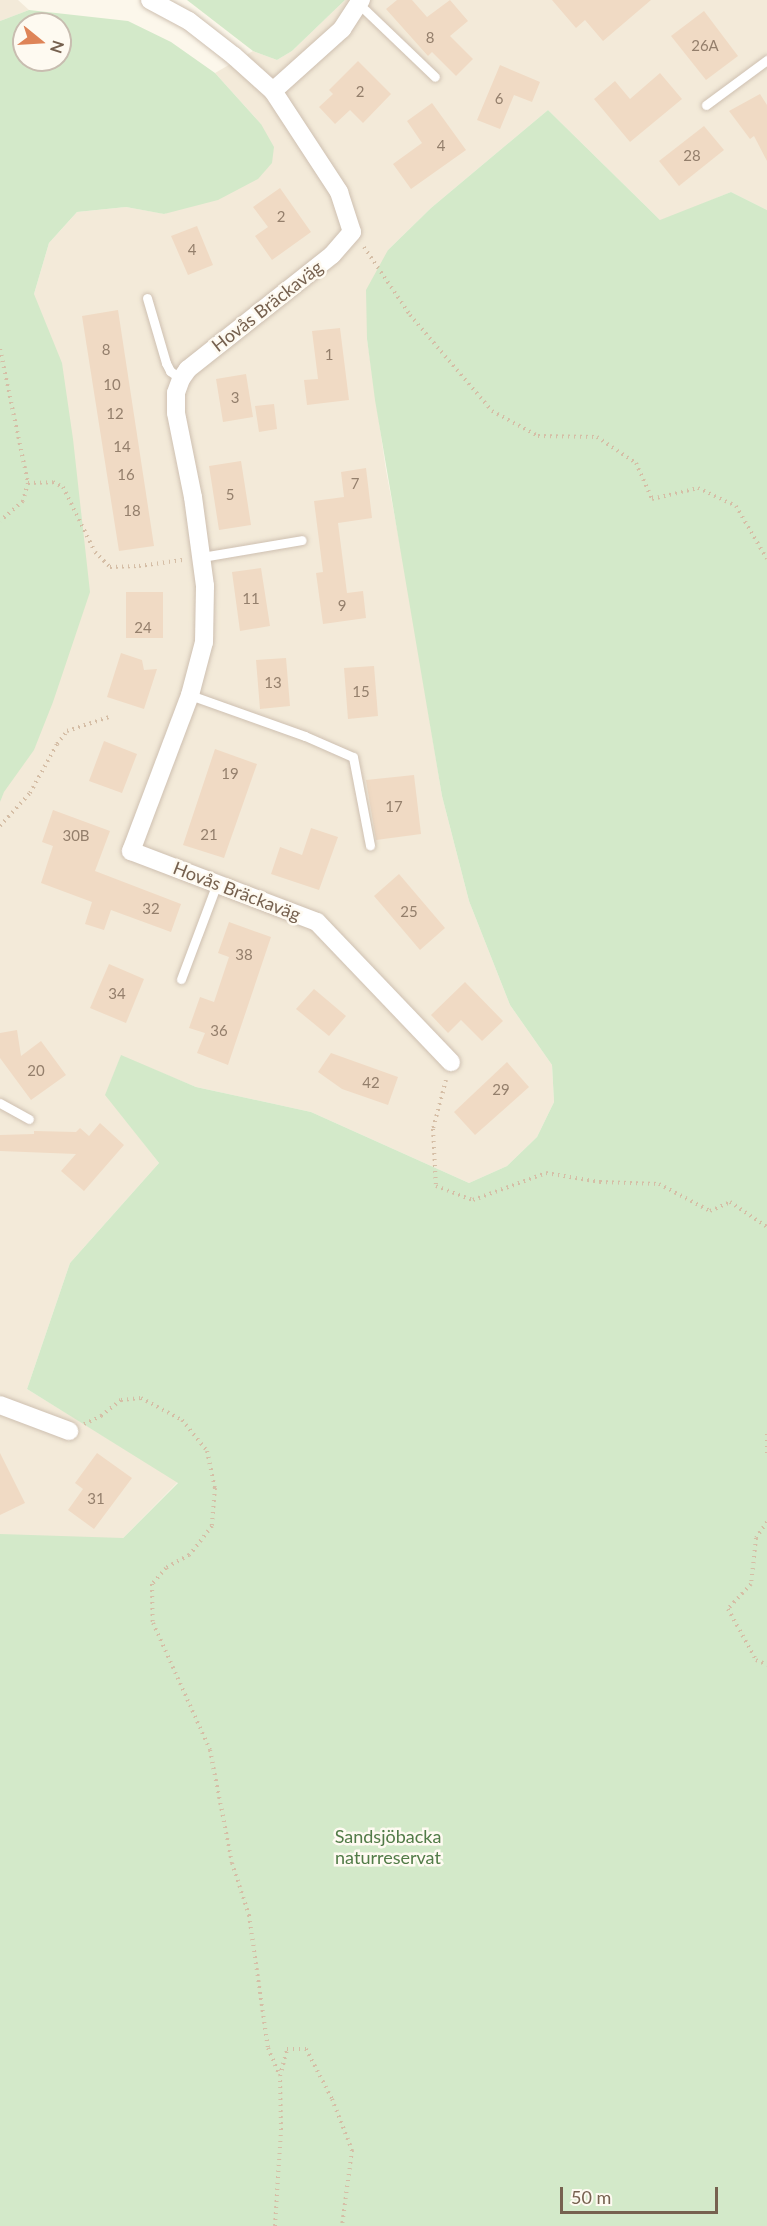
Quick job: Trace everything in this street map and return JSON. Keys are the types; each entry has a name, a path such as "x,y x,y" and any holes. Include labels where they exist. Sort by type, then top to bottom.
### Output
{"street":[{"path":"150,0 189,21 234,56 273,91 339,192 352,232"},
{"path":"273,91 342,29 360,2"},
{"name":"Hovås Bräckaväg","path":"352,232 332,255 188,369 176,393 176,413 202,557 206,619 200,663 190,695 131,851 317,922 451,1062"},
{"path":"0,1405 69,1431"}],"lane":[{"path":"360,2 435,77"},
{"path":"706,105 767,60"},
{"path":"147,298 166,363 170,371 181,379"},
{"path":"202,557 302,540"},
{"path":"190,695 305,736 353,757 370,845"},
{"path":"182,979 217,882"},
{"path":"0,1102 29,1119"}],"path":[{"path":"352,232 379,267 410,315 492,411 538,436 597,437 636,463 652,499 698,488 736,506 767,559"},
{"path":"0,349 28,483 23,501 0,521"},
{"path":"28,483 53,482 63,487 70,496 95,552 110,567 139,567 202,557"},
{"path":"0,826 30,793 57,744 67,731 109,717"},
{"path":"451,1062 433,1129 436,1186 473,1200 546,1173 600,1182 659,1184 710,1211 729,1202 767,1227"},
{"path":"69,1431 101,1416 121,1400 141,1398 182,1420 207,1451 215,1488 212,1526 189,1555 166,1568 152,1584 153,1623 210,1750 232,1863 249,1915 268,2048 280,2076"},
{"path":"767,1434 767,1453"},
{"path":"767,1522 756,1538 751,1584 728,1609 756,1660 767,1665"},
{"path":"275,2226 281,2130 280,2076 287,2049 306,2049 332,2099 351,2150 342,2226"}],"shaded area":[{"path":"0,0 18,0 29,10 12,12 12,16 0,21"},
{"path":"345,0 767,0 767,210 731,192 661,221 548,110 431,208 388,250 367,339 386,470 442,796 469,901 510,1005 552,1065 554,1102 537,1137 507,1166 469,1183 311,1112 196,1087 121,1056 106,1095 159,1163 70,1263 27,1389 178,1482 117,1544 0,1570 0,303 34,294 49,243 77,212 126,207 165,214 261,124 215,73 253,51 277,60 292,51"}],"green space":[{"path":"187,0 345,0 292,51 277,60 253,51"},
{"path":"29,10 47,12 24,12"},
{"path":"72,15 128,21 171,42 215,73 261,124 274,147 272,163 258,179 218,200 164,214 126,207 77,212 49,243 34,294 62,363 90,592 53,702 34,750 4,792 0,802 0,21 12,16 12,72 72,72"},
{"name":"Sandsjöbacka naturreservat","path":"548,110 660,220 731,192 767,210 767,2226 0,2226 0,1534 123,1538 178,1483 27,1389 70,1263 159,1163 105,1095 121,1055 196,1087 311,1112 469,1183 507,1166 537,1137 554,1102 552,1065 510,1005 469,901 442,796 375,400 367,339 366,290 388,250 431,208"}],"building":[{"path":"397,0 412,0 427,17 450,0 468,21 450,36 473,59 456,76 432,52 428,56 386,9"},
{"path":"552,0 651,0 603,41 585,20 576,28"},
{"path":"704,11 738,56 706,80 671,36"},
{"path":"358,61 391,94 363,123 350,110 335,124 319,107 333,94 329,90"},
{"path":"500,65 540,82 532,102 514,95 500,129 477,120"},
{"path":"660,73 682,99 630,142 594,99 615,81 630,99"},
{"path":"760,94 767,105 767,161 754,136 750,139 729,111"},
{"path":"432,103 466,150 411,189 393,164 422,143 407,121"},
{"path":"704,126 724,150 679,186 659,161"},
{"path":"280,188 311,232 272,260 255,236 268,227 253,207"},
{"path":"197,226 213,265 188,275 171,236"},
{"path":"118,310 154,546 119,551 82,316"},
{"path":"340,328 349,400 307,405 304,380 318,379 312,331"},
{"path":"246,374 253,417 223,422 216,379"},
{"path":"274,404 277,429 259,432 255,406"},
{"path":"241,461 251,525 219,530 209,466"},
{"path":"366,468 372,518 338,523 347,593 363,591 366,618 323,624 316,573 323,572 314,501 344,497 341,472"},
{"path":"261,568 270,626 240,631 232,572"},
{"path":"126,592 163,592 163,638 126,638"},
{"path":"121,653 142,660 144,670 157,669 144,709 107,697"},
{"path":"286,658 290,706 260,709 256,660"},
{"path":"374,666 378,716 348,719 344,668"},
{"path":"104,741 137,754 122,793 89,781"},
{"path":"215,749 257,764 224,858 183,845"},
{"path":"414,775 421,834 376,840 366,780"},
{"path":"53,810 110,831 95,871 181,904 171,932 111,910 104,930 85,924 92,902 41,883 53,846 42,842"},
{"path":"311,828 338,837 319,890 271,874 280,847 302,855"},
{"path":"399,874 445,928 420,950 374,896"},
{"path":"229,922 271,937 228,1065 197,1053 205,1033 189,1028 200,997 214,1002 229,957 218,953"},
{"path":"109,964 144,979 126,1023 90,1008"},
{"path":"465,982 503,1021 482,1041 461,1020 448,1033 431,1015"},
{"path":"314,989 346,1016 329,1036 296,1009"},
{"path":"17,1030 21,1056 41,1041 66,1075 31,1100 0,1058 0,1033"},
{"path":"331,1053 398,1077 388,1105 342,1089 318,1072"},
{"path":"507,1062 529,1087 475,1135 454,1112"},
{"path":"100,1123 124,1145 84,1191 61,1171 76,1154 0,1151 0,1135 34,1134 34,1131 76,1132 80,1128 89,1136"},
{"path":"0,1453 25,1503 0,1515"},
{"path":"97,1453 132,1478 94,1529 68,1510 83,1489 75,1483"}]}
